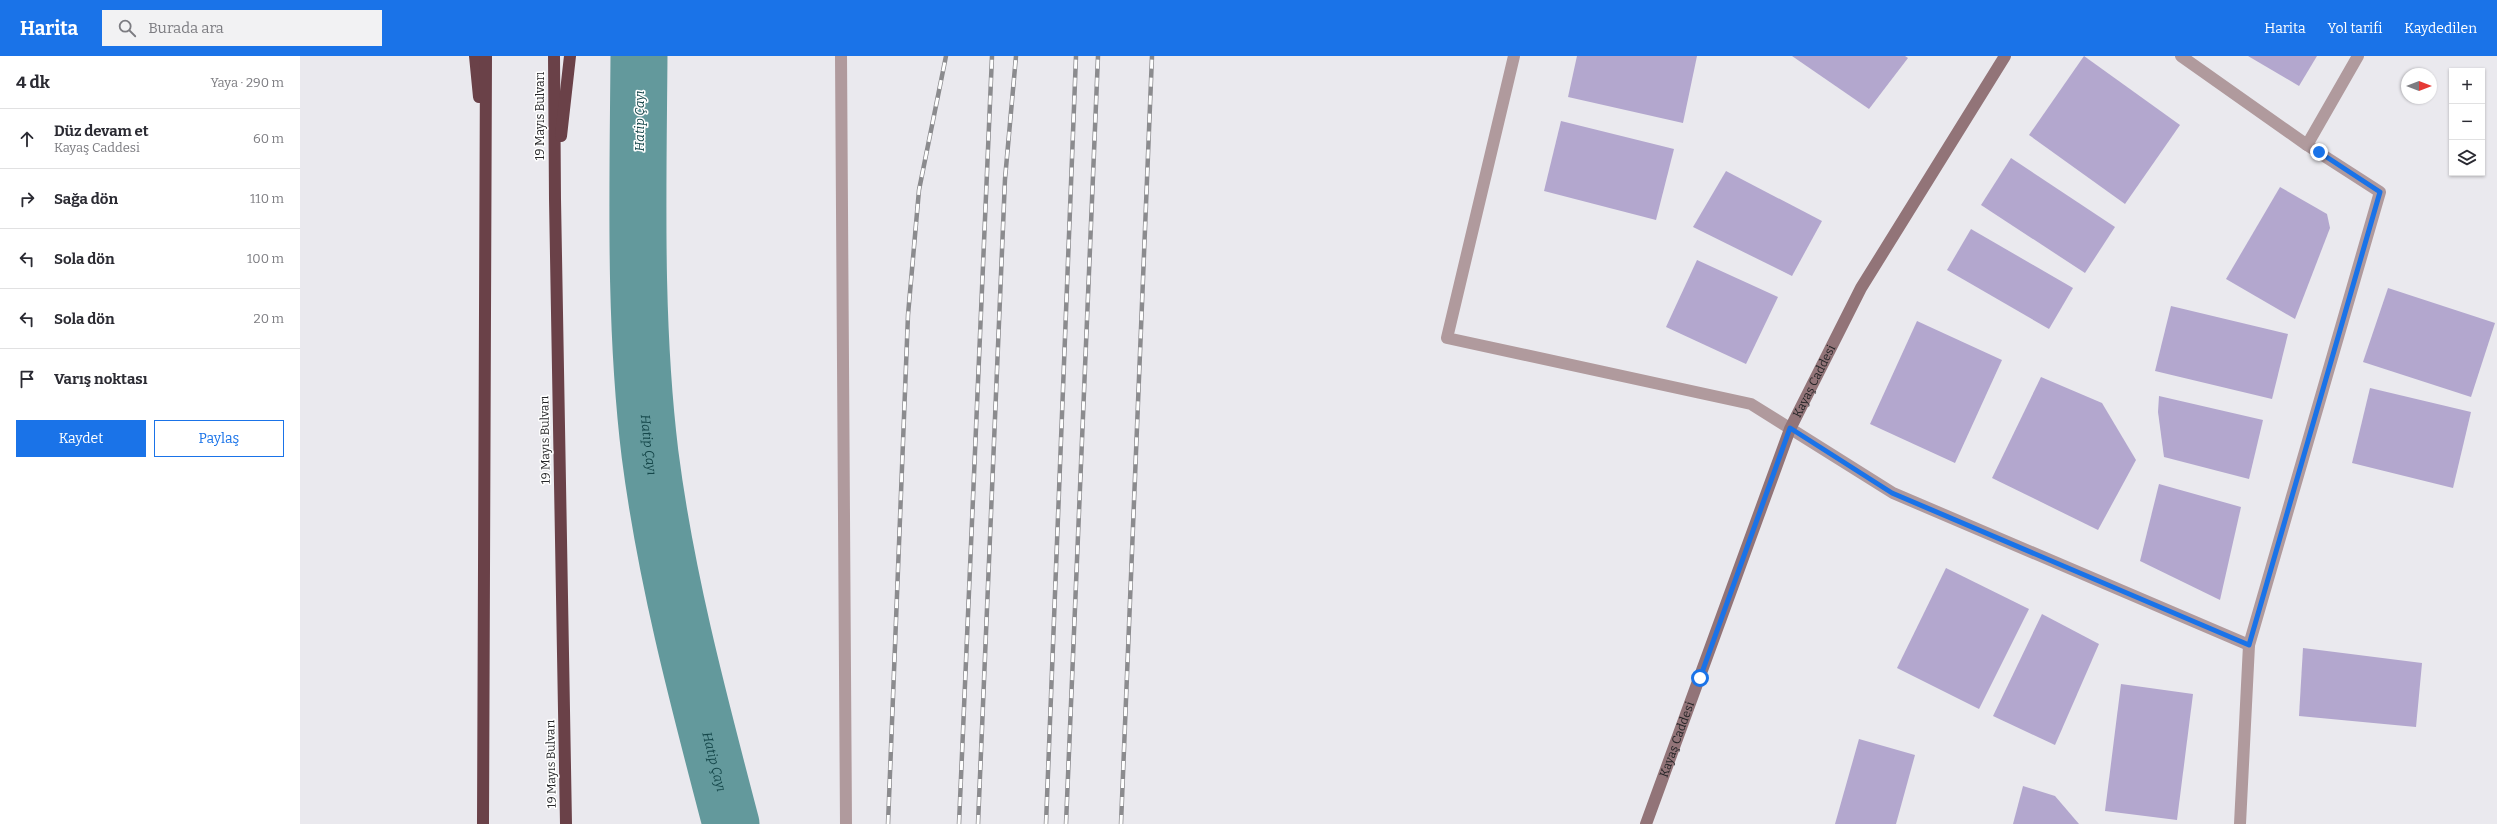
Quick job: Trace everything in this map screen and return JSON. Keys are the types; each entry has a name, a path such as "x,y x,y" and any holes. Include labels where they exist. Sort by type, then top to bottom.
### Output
{"highway":[{"path":"475,56 486,162"},
{"path":"483,824 486,56"},
{"name":"19 Mayıs Bulvarı","path":"554,56 554,199 566,824"},
{"path":"554,199 570,56"}],"street":[{"path":"841,56 846,824"},
{"path":"1514,56 1447,338 1751,404 1892,493 2249,645"},
{"name":"Kayaş Caddesi","path":"1646,824 1790,428 1861,288 2005,56"},
{"path":"2181,56 2307,145 2380,192 2249,645 2240,824"},
{"path":"2307,145 2358,56"}],"building":[{"path":"1577,56 1697,56 1683,123 1568,97"},
{"path":"1792,56 1905,56 1908,58 1869,109"},
{"path":"2084,56 2180,125 2125,204 2029,135"},
{"path":"2248,56 2317,56 2299,86"},
{"path":"1561,121 1674,149 1656,220 1544,191"},
{"path":"2011,158 2115,227 2085,273 1981,205"},
{"path":"1726,171 1822,221 1792,276 1693,227"},
{"path":"2280,187 2327,214 2330,228 2295,319 2226,279"},
{"path":"1971,229 2073,288 2049,329 1947,270"},
{"path":"1697,260 1778,297 1746,364 1666,327"},
{"path":"2388,288 2495,323 2471,397 2363,362"},
{"path":"2171,306 2288,334 2272,399 2155,371"},
{"path":"1917,321 2002,360 1955,463 1870,424"},
{"path":"2041,377 2102,403 2136,460 2098,530 1992,478"},
{"path":"2370,388 2471,412 2453,488 2352,463"},
{"path":"2159,396 2263,420 2249,479 2164,457 2158,412"},
{"path":"2159,484 2241,507 2220,600 2140,561"},
{"path":"1946,568 2029,609 1979,709 1897,668"},
{"path":"2042,614 2099,644 2055,745 1993,716"},
{"path":"2303,648 2422,663 2416,727 2299,716"},
{"path":"2121,684 2193,694 2177,820 2105,811"},
{"path":"1859,739 1915,755 1896,824 1835,824"},
{"path":"2023,786 2055,796 2079,824 2013,824"}],"waterway":[{"name":"Hatip Çayı","path":"639,56 639,305 641,355 650,454 665,547 684,640 731,824"}],"railway":[{"path":"888,824 908,315 919,190 946,56"},
{"path":"959,824 992,56"},
{"path":"978,824 1005,179 1016,56"},
{"path":"1046,824 1076,56"},
{"path":"1066,824 1098,56"},
{"path":"1121,824 1152,56"}],"route":[{"path":"1700,678 1790,428 1892,493 2249,645 2380,192 2319,152"}]}
